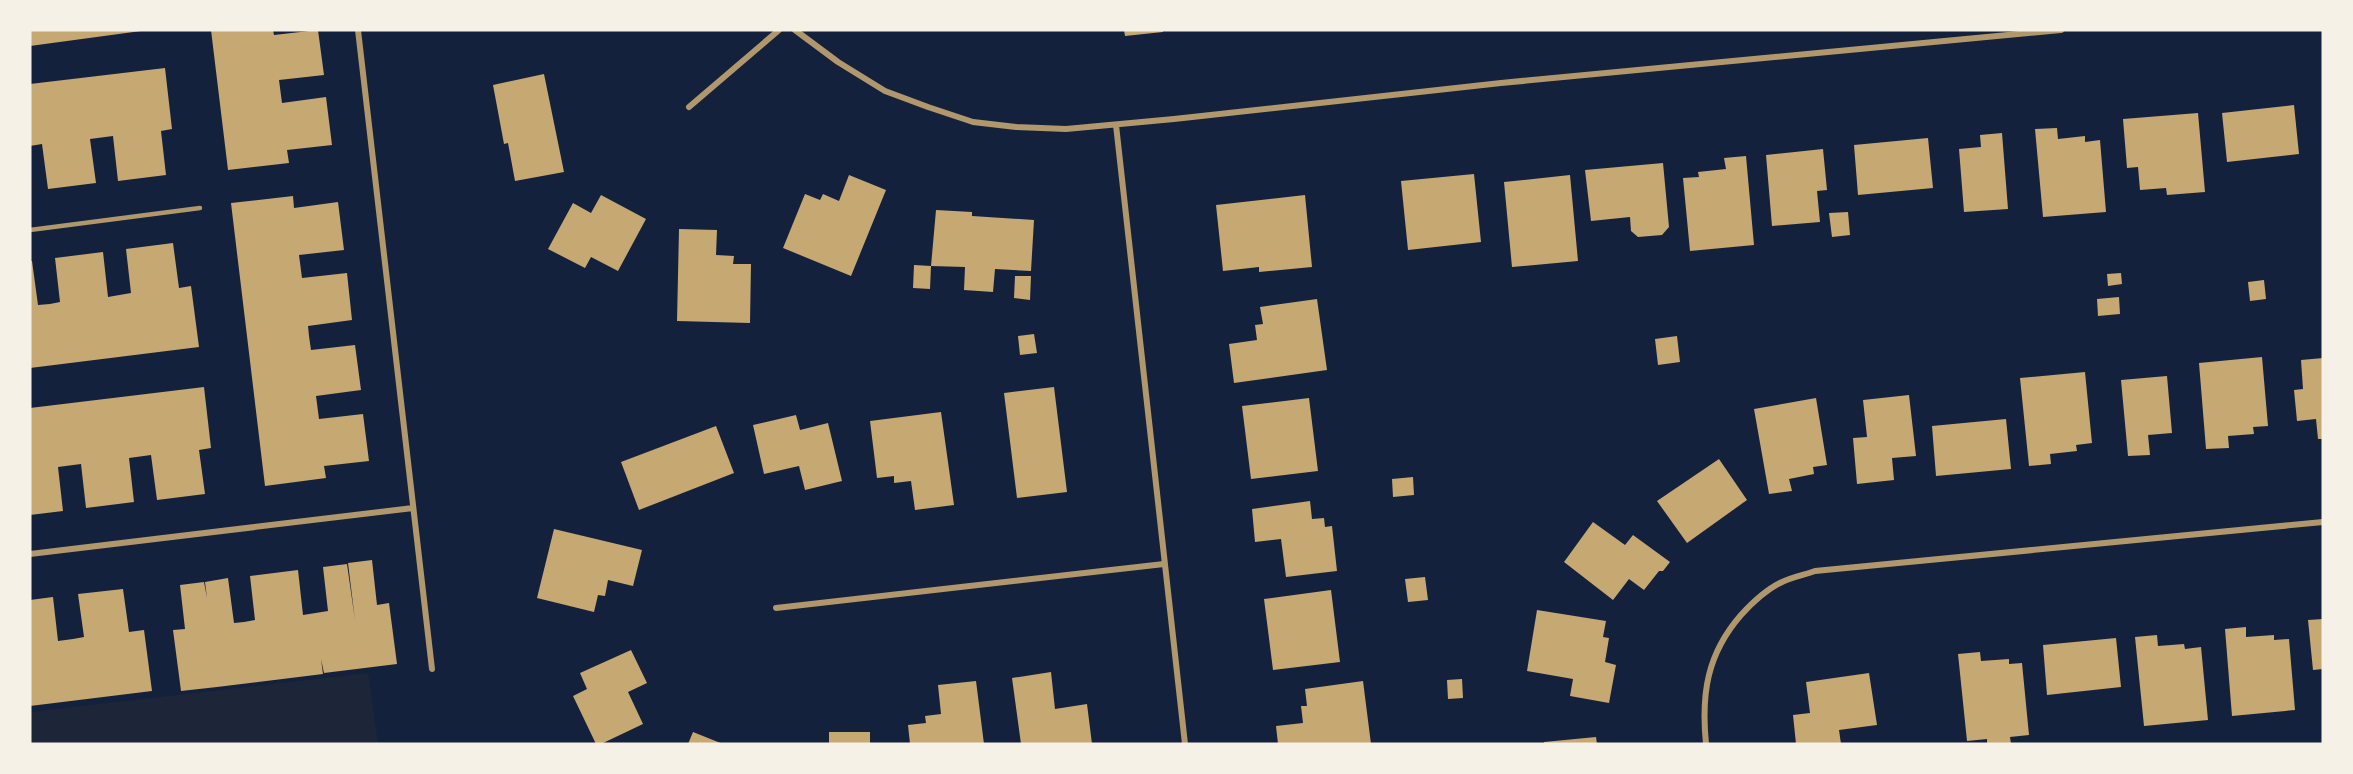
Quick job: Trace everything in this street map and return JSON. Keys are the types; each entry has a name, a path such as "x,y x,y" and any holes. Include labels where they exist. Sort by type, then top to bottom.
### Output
{"street":[{"path":"358,30 432,669"},
{"path":"689,106 779,30"},
{"path":"795,30 838,62 885,91 973,122 1066,129 1501,83 2061,30"},
{"path":"1116,125 1185,744"},
{"path":"30,554 413,508"},
{"path":"1707,744 1704,714 1712,659 1726,632 1752,603 1780,583 1815,571 2323,522"},
{"path":"776,608 1164,564"}],"lane":[{"path":"30,230 200,208"}],"shaded area":[{"path":"368,673 378,744 30,744 30,712"}],"building":[{"path":"30,30 141,30 141,31 30,46"},
{"path":"211,30 273,30 274,35 318,30 324,75 279,80 282,103 326,97 332,145 287,150 289,163 228,170"},
{"path":"1124,30 1163,30 1163,32 1125,36"},
{"path":"165,68 172,129 161,131 166,175 118,181 113,136 90,139 96,183 48,189 42,144 30,146 30,84"},
{"path":"544,74 564,172 515,181 508,143 504,144 493,85"},
{"path":"2294,105 2299,154 2227,162 2222,113"},
{"path":"2198,113 2205,192 2167,195 2166,188 2140,190 2138,167 2127,168 2123,119"},
{"path":"2057,128 2058,139 2085,136 2085,142 2100,140 2106,212 2043,217 2035,129"},
{"path":"2002,133 2008,209 1964,212 1959,149 1981,147 1980,135"},
{"path":"1928,138 1933,188 1858,195 1854,145"},
{"path":"1823,149 1827,190 1817,191 1820,222 1772,226 1766,155"},
{"path":"1746,156 1754,245 1690,251 1683,178 1699,177 1698,172 1726,169 1724,158"},
{"path":"1663,163 1669,227 1662,235 1638,237 1631,231 1630,217 1591,221 1585,170"},
{"path":"1474,174 1481,242 1408,250 1401,181"},
{"path":"849,175 886,190 851,276 783,248 805,194 820,200 823,194 839,201"},
{"path":"1570,175 1578,261 1512,267 1504,182"},
{"path":"601,195 646,219 618,271 591,257 585,268 548,249 573,203 591,213"},
{"path":"1305,195 1312,267 1259,272 1259,267 1223,271 1216,205"},
{"path":"293,196 294,208 338,202 344,250 299,255 302,278 347,273 352,320 308,326 309,336 311,350 355,345 361,390 316,396 319,419 363,414 369,461 324,466 326,478 265,486 231,203"},
{"path":"936,210 972,212 972,216 1034,220 1031,271 995,269 993,292 964,290 965,267 931,266"},
{"path":"1848,212 1850,235 1832,237 1829,213"},
{"path":"679,229 717,230 716,255 734,256 733,264 751,264 750,323 677,321"},
{"path":"173,243 179,288 191,286 199,347 30,368 30,261 32,261 38,305 50,304 60,302 55,258 103,252 108,297 131,293 126,249"},
{"path":"914,265 931,266 930,289 913,288"},
{"path":"2121,273 2122,284 2108,286 2107,274"},
{"path":"1015,276 1031,276 1030,300 1014,298"},
{"path":"2264,280 2266,299 2250,301 2248,282"},
{"path":"2119,297 2120,314 2098,316 2097,299"},
{"path":"1317,299 1327,370 1234,383 1229,344 1257,340 1255,325 1263,324 1260,307"},
{"path":"1034,334 1037,353 1020,355 1018,336"},
{"path":"1677,336 1680,362 1658,365 1655,339"},
{"path":"2262,357 2268,426 2253,427 2254,434 2228,436 2229,448 2206,449 2199,363"},
{"path":"2323,358 2323,439 2318,439 2316,419 2297,421 2294,390 2303,389 2301,360"},
{"path":"2085,372 2092,443 2076,445 2077,451 2050,454 2051,464 2029,466 2020,378"},
{"path":"2167,376 2172,433 2148,435 2150,455 2128,456 2121,380"},
{"path":"204,387 211,448 199,450 205,494 157,500 151,455 129,458 134,502 86,508 81,464 58,467 63,511 30,515 30,408"},
{"path":"1054,387 1067,492 1017,498 1004,393"},
{"path":"1909,395 1916,456 1892,458 1894,480 1857,484 1853,438 1867,437 1863,400"},
{"path":"1309,398 1318,471 1251,479 1242,406"},
{"path":"1816,398 1827,465 1813,467 1814,474 1789,479 1792,491 1769,494 1754,409"},
{"path":"941,412 954,505 915,510 911,481 894,483 894,476 877,478 870,421"},
{"path":"796,415 800,430 828,423 842,481 805,490 799,466 764,474 753,425"},
{"path":"2006,419 2011,469 1936,476 1932,426"},
{"path":"716,426 734,473 639,510 621,462"},
{"path":"1719,459 1747,500 1687,543 1657,501"},
{"path":"1413,477 1414,495 1393,497 1392,479"},
{"path":"1310,501 1312,519 1324,518 1325,527 1332,526 1337,571 1286,577 1281,539 1255,542 1252,509"},
{"path":"1593,522 1625,545 1633,535 1670,562 1663,571 1659,571 1644,590 1629,579 1613,600 1564,562"},
{"path":"554,529 642,550 633,586 608,580 605,596 598,595 594,612 537,598"},
{"path":"372,560 377,605 389,603 397,664 324,673 321,659 323,674 181,691 173,630 185,629 180,585 204,582 207,598 205,582 228,578 234,623 244,622 255,620 250,576 298,570 303,615 328,611 323,567 347,564 355,620 348,563"},
{"path":"1425,577 1428,600 1408,602 1405,579"},
{"path":"123,589 129,632 144,630 152,691 30,706 30,600 53,597 58,641 84,637 78,594"},
{"path":"1331,590 1340,662 1273,670 1264,599"},
{"path":"1537,610 1606,621 1603,637 1609,638 1605,662 1616,665 1609,703 1570,696 1573,679 1527,671"},
{"path":"2323,619 2323,669 2313,670 2308,620"},
{"path":"2246,627 2246,637 2274,635 2274,640 2289,639 2295,710 2232,716 2225,629"},
{"path":"2157,635 2158,646 2184,644 2185,649 2201,647 2208,720 2144,726 2135,637"},
{"path":"2116,638 2121,687 2047,695 2043,645"},
{"path":"631,650 647,683 628,692 643,724 601,744 596,744 573,696 587,689 580,673"},
{"path":"1980,652 1981,661 2009,659 2009,664 2022,663 2029,735 2010,737 2011,744 1987,744 1987,739 1967,741 1958,654"},
{"path":"1051,672 1055,709 1087,704 1092,744 1021,744 1012,678"},
{"path":"1869,673 1877,725 1839,730 1841,744 1796,744 1793,715 1810,713 1806,682"},
{"path":"1462,679 1463,698 1448,699 1447,680"},
{"path":"976,681 984,744 910,744 908,725 926,723 925,716 941,714 938,685"},
{"path":"1363,681 1371,744 1278,744 1276,726 1303,723 1301,706 1307,706 1305,689"},
{"path":"693,732 723,744 688,744"},
{"path":"829,732 870,732 870,744 829,744"},
{"path":"1596,737 1597,744 1544,744 1544,742"}]}
